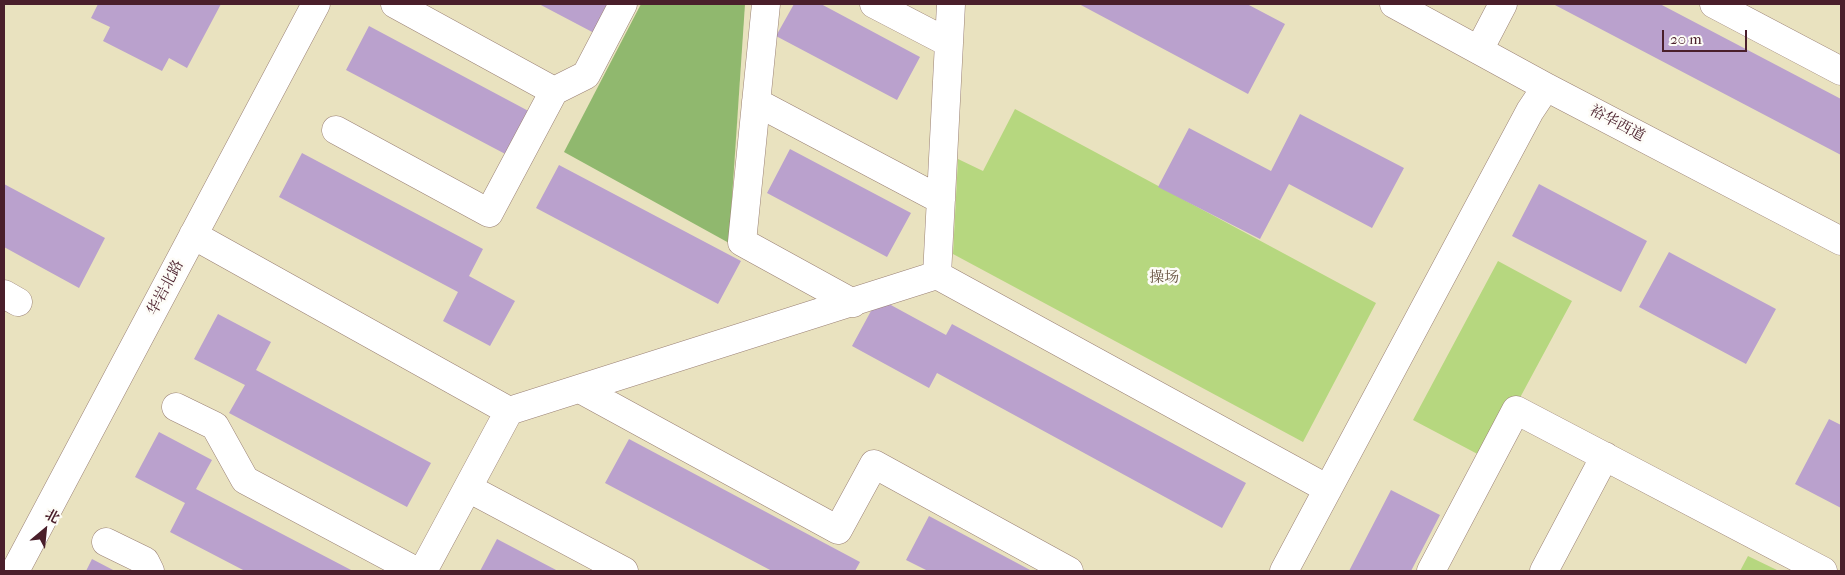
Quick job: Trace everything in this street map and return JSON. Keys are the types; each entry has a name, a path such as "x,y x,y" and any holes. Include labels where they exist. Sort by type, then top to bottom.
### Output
{"street":[{"name":"华岩北路","path":"15,571 316,4"},
{"path":"394,4 554,91"},
{"path":"336,130 489,213 554,91 586,75 623,4"},
{"path":"766,4 742,242 853,303"},
{"path":"874,4 949,43"},
{"path":"937,275 951,4"},
{"name":"裕华西道","path":"1394,4 1546,87 1841,241"},
{"path":"1479,50 1504,4"},
{"path":"1714,4 1841,71"},
{"path":"1284,571 1530,111 1546,87"},
{"path":"756,102 941,200"},
{"path":"194,235 509,411"},
{"path":"423,571 509,411 937,275 1328,489"},
{"path":"580,389 838,530 874,464 1069,571"},
{"path":"176,406 215,426 245,480 416,571"},
{"path":"1430,571 1516,410 1822,571"},
{"path":"1544,571 1605,456"},
{"path":"468,488 624,571"},
{"path":"106,542 145,561 150,571"}],"green space":[{"path":"641,4 745,4 729,243 564,152"},
{"name":"操场","path":"1015,109 1376,303 1303,442 953,254 958,159 983,171"},
{"path":"1498,261 1572,301 1487,459 1413,420"},
{"path":"1748,556 1779,571 1740,571"}],"building":[{"path":"98,4 221,4 187,68 169,58 162,71 103,41 110,27 91,18"},
{"path":"539,4 612,4 596,34"},
{"path":"794,4 821,4 920,57 897,100 776,36"},
{"path":"1079,4 1247,4 1285,24 1248,94"},
{"path":"1553,4 1660,4 1841,99 1841,155"},
{"path":"369,26 551,123 528,166 346,70"},
{"path":"1300,114 1404,168 1372,228 1289,184 1260,239 1158,187 1189,128 1271,171"},
{"path":"790,149 911,213 887,257 767,193"},
{"path":"302,153 483,249 469,276 515,301 490,346 443,321 458,292 279,197"},
{"path":"559,165 741,261 718,304 536,208"},
{"path":"4,184 105,238 79,288 4,247"},
{"path":"1539,184 1647,241 1621,292 1512,236"},
{"path":"1669,252 1776,309 1746,364 1639,307"},
{"path":"878,298 946,335 952,324 1246,483 1222,528 937,373 929,388 852,346"},
{"path":"218,314 271,342 256,370 431,463 407,507 229,413 245,385 194,359"},
{"path":"1829,419 1841,425 1841,508 1795,484"},
{"path":"159,432 212,460 196,489 353,571 245,571 170,532 185,503 135,477"},
{"path":"629,439 860,562 855,571 772,571 605,483"},
{"path":"1391,490 1440,515 1411,571 1349,571"},
{"path":"929,516 1032,571 928,571 906,560"},
{"path":"497,539 558,571 480,571"},
{"path":"92,559 115,571 86,571"}]}
